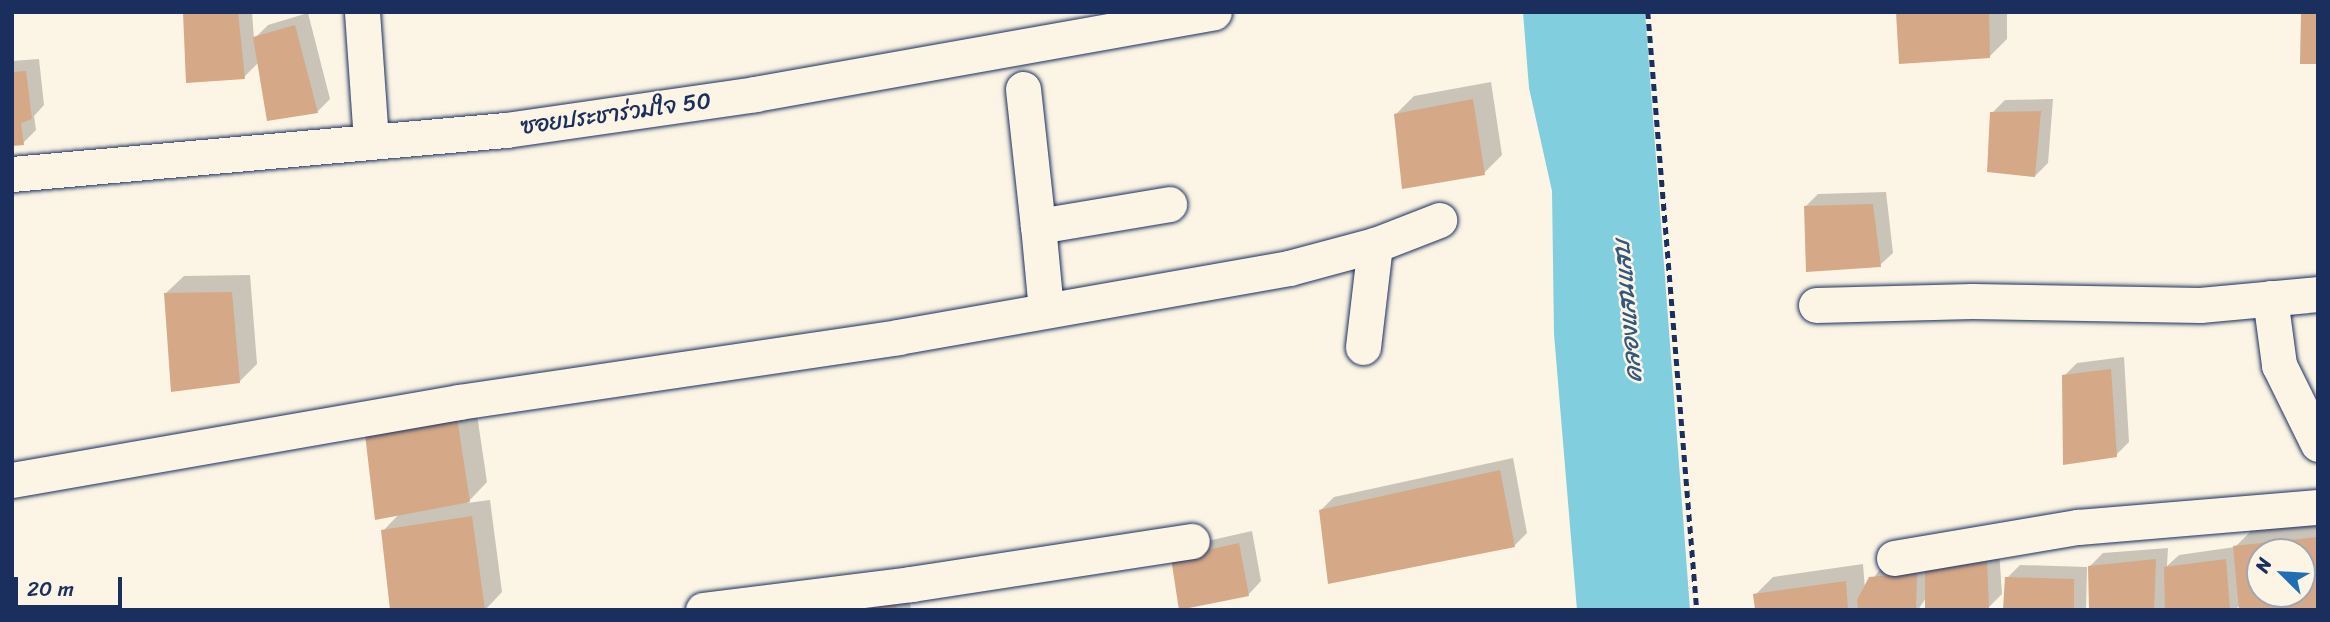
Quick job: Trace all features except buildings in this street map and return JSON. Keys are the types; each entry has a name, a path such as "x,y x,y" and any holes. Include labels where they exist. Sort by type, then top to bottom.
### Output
{"street":[{"path":"362,12 371,140"},
{"name":"ซอยประชาร่วมใจ 50","path":"12,174 506,130 755,94 1214,12"},
{"path":"1023,89 1046,310"},
{"path":"1038,226 1169,204"},
{"path":"12,480 459,402 1046,310 1289,268 1375,245 1439,220"},
{"path":"1363,347 1375,245"},
{"path":"1816,305 1972,301 2097,307 2318,294"},
{"path":"2270,298 2279,365 2318,444"},
{"path":"1894,558 2078,527 2318,508"},
{"path":"703,610 911,584 1192,541"}],"path":[{"path":"1648,12 1697,610"}],"water":[{"name":"คลองแสนแสบ","path":"1523,12 1645,12 1690,610 1577,610 1554,334 1552,191 1529,88"}]}
